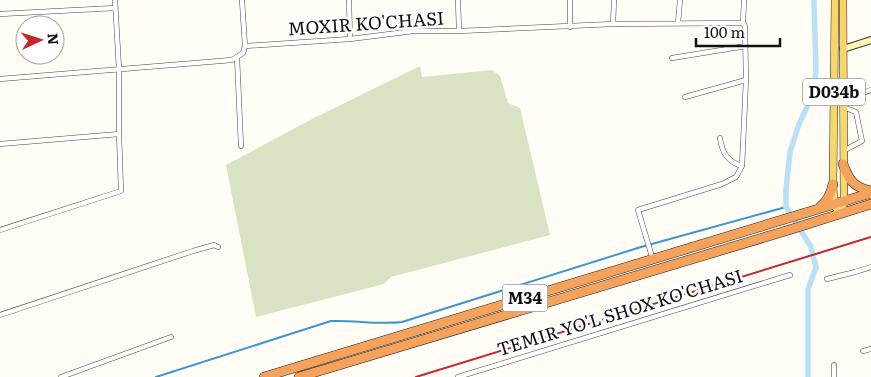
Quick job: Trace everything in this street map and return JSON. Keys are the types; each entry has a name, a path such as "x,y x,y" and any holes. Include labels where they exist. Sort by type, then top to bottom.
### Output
{"highway":[{"path":"843,164 847,175 854,184 871,192"},
{"path":"816,210 828,200 833,184"},
{"name":"M34","path":"264,377 844,202 871,192"},
{"name":"M34","path":"299,377 871,204"}],"main road":[{"name":"D034b","path":"834,205 835,0"},
{"name":"D034b","path":"841,214 844,202 843,0"},
{"path":"834,205 841,214"}],"street":[{"path":"0,230 121,191 119,69 115,0"},
{"path":"0,79 232,60 243,54 245,46 242,0"},
{"path":"349,0 350,39"},
{"path":"458,0 459,31"},
{"path":"570,0 570,27"},
{"path":"614,0 614,24"},
{"path":"678,23 680,0"},
{"path":"653,260 638,210 722,184 736,177 742,166 746,80 745,26 743,23 744,0"},
{"path":"0,14 115,8"},
{"name":"MOXIR KO'CHASI","path":"245,46 350,39 414,31 459,31 614,24 743,23"},
{"path":"843,49 871,40"},
{"path":"672,58 746,46"},
{"path":"237,57 241,146"},
{"path":"685,97 746,80"},
{"path":"843,98 871,90"},
{"path":"843,107 856,112 862,142 843,151"},
{"path":"0,144 119,134"},
{"path":"720,138 727,157 735,164 742,166"},
{"path":"0,315 193,251 214,245 218,247"},
{"path":"827,279 871,266"},
{"name":"TEMIR YO'L SHOX KO'CHASI","path":"458,377 790,275"},
{"path":"61,377 171,337"},
{"path":"863,351 871,349"},
{"path":"834,365 834,377"}],"green space":[{"path":"420,66 422,77 492,70 500,76 508,103 520,108 550,235 391,277 384,284 256,317 226,165 310,120"}],"waterway":[{"path":"808,377 808,289 816,267 811,247 786,207 786,189 790,152 799,124 809,103 816,72 814,0"},
{"path":"156,377 331,321 402,322 641,247 786,207"}],"railway":[{"path":"416,377 871,237"}]}
